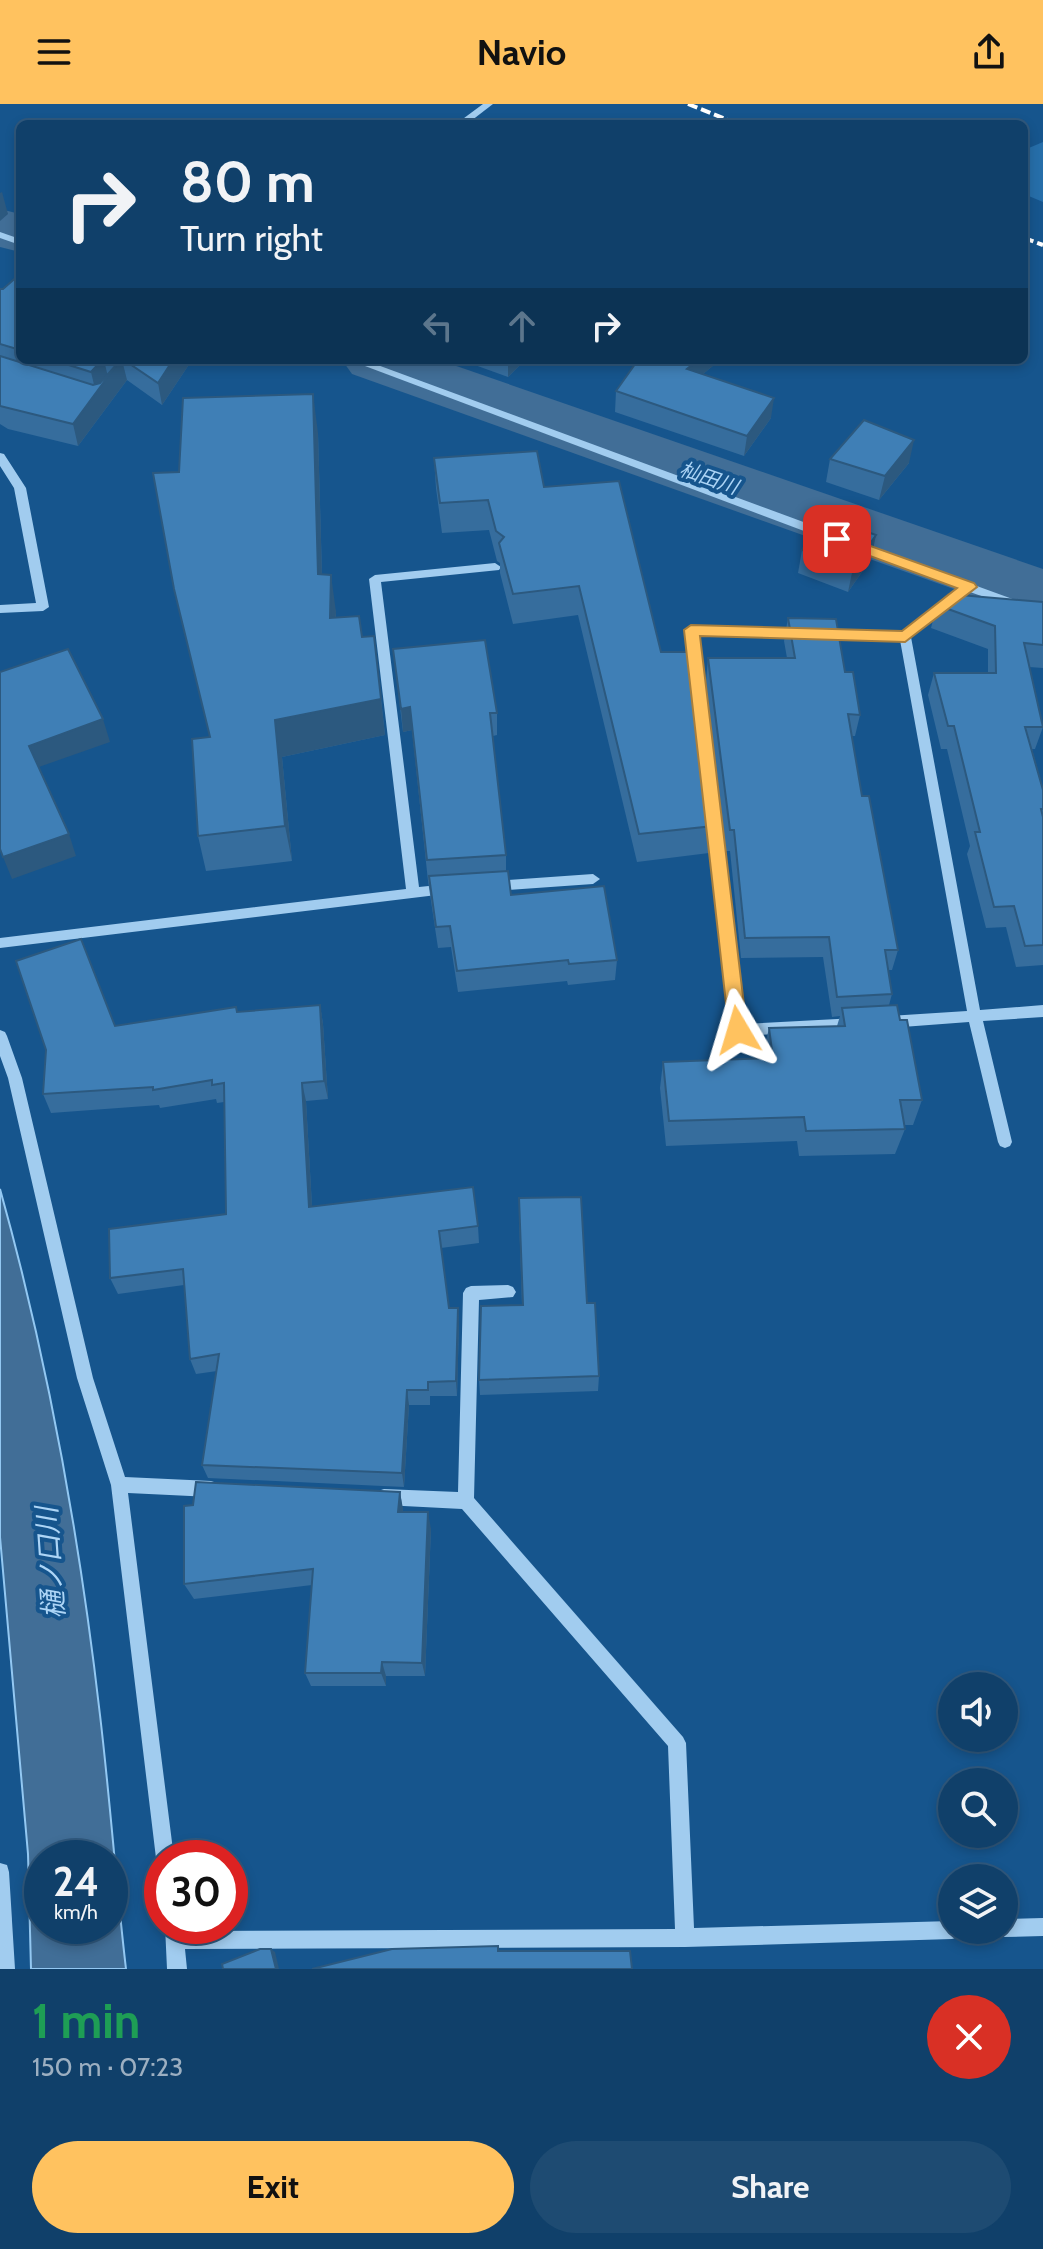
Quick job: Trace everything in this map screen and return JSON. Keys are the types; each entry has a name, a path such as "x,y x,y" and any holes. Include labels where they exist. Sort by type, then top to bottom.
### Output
{"street":[{"path":"467,120 489,104"},
{"path":"365,364 1043,614"},
{"path":"0,457 20,488 43,607 0,609"},
{"path":"413,891 375,579 495,567"},
{"path":"864,1024 738,1030 691,630 905,636 969,587"},
{"path":"905,636 975,1018 1005,1142"},
{"path":"0,943 413,891 593,879"},
{"path":"880,1023 1043,1011"},
{"path":"0,1036 15,1078 85,1378 119,1485 163,1840"},
{"path":"508,1292 471,1293 466,1501 677,1743 685,1938"},
{"path":"119,1485 230,1490"},
{"path":"371,1497 466,1501"},
{"path":"0,1872 5,1969"},
{"path":"1018,1928 1043,1927"},
{"path":"248,1934 685,1938 938,1930"},
{"path":"175,1944 177,1969"}],"shaded area":[{"path":"1043,142 1043,202 1028,196 1028,148"}],"water":[{"name":"樋ノ口川","path":"0,1189 33,1318 72,1516 100,1715 113,1840 27,1840 0,1537"},
{"path":"30,1944 123,1944 126,1969 31,1969"}],"building":[{"path":"16,278 16,349 0,344 0,289"},
{"path":"0,356 16,361 16,364 26,364 93,385 100,383 117,364 73,424 0,406"},
{"path":"66,364 98,364 91,372"},
{"path":"130,364 170,364 158,383"},
{"path":"635,364 693,364 687,369 774,398 747,436 616,391"},
{"path":"313,394 318,574 331,575 330,618 359,616 362,637 374,636 381,699 275,720 285,826 198,836 192,739 210,737 174,589 153,473 179,472 183,398"},
{"path":"864,420 914,440 885,476 830,459"},
{"path":"537,451 544,487 619,481 661,652 691,652 713,826 639,834 579,586 513,594 499,543 504,537 496,531 488,500 440,503 434,458"},
{"path":"825,517 876,535 853,568 802,550"},
{"path":"948,594 1043,602 1043,645 1024,643 1043,727 1025,727 1043,790 1043,945 1025,946 1014,906 994,907 975,832 980,832 954,726 948,726 934,673 996,673 995,626 937,605"},
{"path":"788,618 836,619 845,672 853,672 860,715 848,714 862,796 869,796 898,950 885,950 892,994 837,997 829,937 745,938 734,830 730,830 708,658 795,658"},
{"path":"485,640 497,713 490,713 506,855 427,860 410,707 401,709 393,649"},
{"path":"68,649 103,719 29,746 69,834 3,857 0,849 0,672"},
{"path":"508,871 511,895 604,886 617,960 569,964 568,960 457,971 450,926 436,927 429,876"},
{"path":"81,939 115,1026 236,1007 237,1012 320,1005 324,1081 302,1083 309,1207 473,1187 478,1226 439,1231 449,1308 458,1308 456,1381 428,1382 428,1390 407,1390 402,1473 202,1465 219,1354 190,1359 183,1269 110,1278 109,1229 226,1214 224,1083 212,1085 212,1080 153,1090 153,1087 43,1094 46,1050 16,961"},
{"path":"897,1005 900,1020 907,1020 922,1100 900,1100 905,1129 806,1131 804,1117 669,1121 663,1062 773,1058 769,1028 845,1026 842,1008"},
{"path":"581,1197 587,1303 595,1303 599,1376 479,1380 481,1306 523,1305 519,1198"},
{"path":"196,1482 400,1492 398,1512 428,1512 422,1663 382,1662 381,1673 305,1673 313,1569 184,1584 184,1506 193,1505"},
{"path":"498,1946 498,1951 630,1951 632,1969 312,1969 392,1949"},
{"path":"260,1949 271,1949 276,1969 223,1969 222,1964"}],"waterway":[{"name":"杣田川","path":"0,227 16,233"},
{"name":"杣田川","path":"386,364 1043,596"}],"railway":[{"path":"688,104 728,120"},
{"path":"1028,239 1043,245"}],"route":[{"path":"738,1030 691,630 905,636 969,587 837,539"}]}
